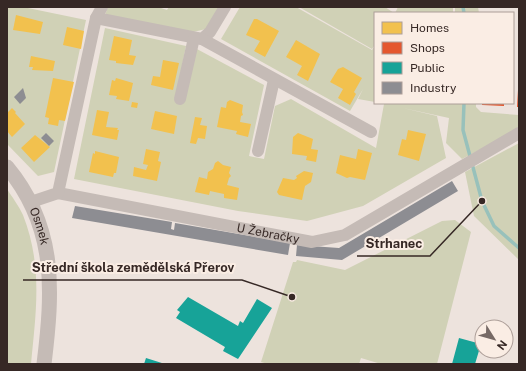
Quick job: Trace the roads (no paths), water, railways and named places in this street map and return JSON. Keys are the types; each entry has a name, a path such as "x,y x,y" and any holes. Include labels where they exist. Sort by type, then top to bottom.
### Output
{"street":[{"path":"58,193 96,18 102,7"},
{"path":"180,98 198,39 210,32 225,7"},
{"path":"96,18 198,39 371,132"},
{"path":"258,151 274,80"},
{"name":"U Žebračky","path":"31,202 58,193 312,242 344,234 519,133"},
{"name":"Osmek","path":"7,167 31,202 42,229 50,271 50,300 44,364"}],"waterway":[{"path":"463,7 464,12"},
{"path":"464,104 463,130 482,201 494,226 519,248"}],"place":[{"name":"Strhanec","path":"482,201"},
{"name":"Střední škola zemědělská Přerov","path":"292,297"}]}
